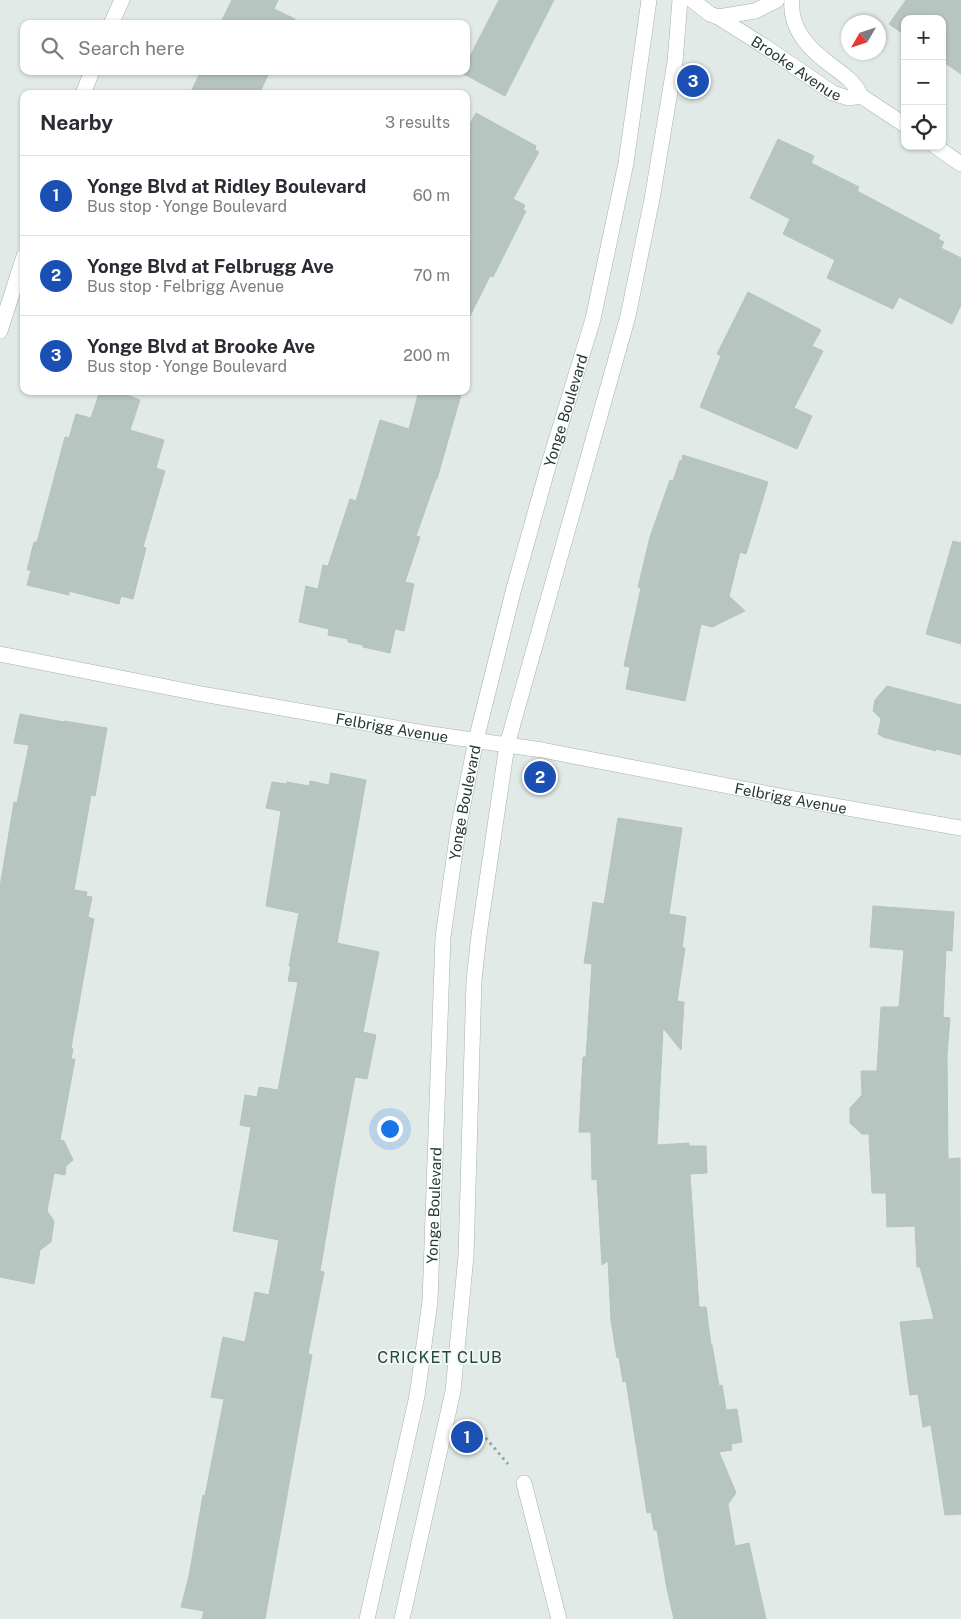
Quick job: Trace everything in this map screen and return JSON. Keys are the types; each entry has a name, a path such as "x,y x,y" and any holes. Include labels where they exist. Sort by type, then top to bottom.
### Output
{"street":[{"path":"112,20 122,0"},
{"name":"Yonge Boulevard","path":"367,1619 417,1396 430,1301 443,937 458,830 476,740 513,592 548,467 593,319 626,164 649,0"},
{"name":"Yonge Boulevard","path":"402,1619 453,1391 466,1256 474,980 478,935 507,745 628,316 652,199 675,62 680,0"},
{"name":"Brooke Avenue","path":"692,0 710,14 718,17 833,93 848,98 861,96 901,123"},
{"path":"718,17 755,10 777,0"},
{"path":"792,0 792,14 798,33 820,58 858,88 861,96"},
{"path":"85,90 90,75"},
{"path":"941,150 961,164"},
{"path":"0,331 20,268"},
{"name":"Felbrigg Avenue","path":"0,654 202,694 424,733 552,752 790,798 961,828"},
{"path":"524,1483 559,1619"}],"path":[{"path":"468,1417 524,1483"}],"building":[{"path":"232,0 278,0 274,9 295,19 294,20 222,20"},
{"path":"499,0 554,0 505,96 466,75 470,75 470,56"},
{"path":"906,0 961,0 961,74 946,64 946,15 901,15 901,32 889,24"},
{"path":"199,75 268,75 261,90 192,90"},
{"path":"476,113 536,146 535,150 539,152 513,199 525,205 523,210 526,211 493,277 490,276 470,316 470,124"},
{"path":"778,139 814,156 811,163 859,187 857,191 940,235 938,239 944,242 941,248 961,258 961,305 952,324 899,297 893,309 827,278 835,260 783,234 790,219 750,198"},
{"path":"748,292 821,330 812,346 823,351 794,408 812,416 797,449 700,407 721,356 717,354"},
{"path":"99,395 127,395 140,400 130,430 164,440 156,468 165,471 143,547 146,548 133,599 121,596 119,604 69,591 69,595 27,585 31,570 27,570 34,542 37,542 65,437 69,438 76,414 91,418"},
{"path":"418,395 461,395 437,479 416,536 420,537 405,582 414,584 404,631 395,629 390,653 348,642 348,639 328,635 329,629 299,622 306,586 318,589 323,565 328,566 350,499 356,501 380,420 409,429"},
{"path":"683,455 768,482 746,554 740,552 729,596 745,611 712,627 701,624 685,701 626,689 630,667 624,666 641,588 638,587 650,537 670,480 673,481"},
{"path":"953,541 961,543 961,644 926,634"},
{"path":"887,686 961,705 961,755 936,749 936,751 878,734 881,719 873,711 875,700"},
{"path":"20,714 107,728 95,796 91,795 74,890 87,892 86,896 92,897 88,917 94,919 71,1048 73,1049 71,1059 75,1059 60,1140 64,1141 73,1160 66,1166 65,1175 54,1173 47,1211 54,1221 51,1242 40,1250 34,1284 0,1277 0,887 14,802 17,803 29,745 14,743"},
{"path":"331,773 366,780 337,943 379,952 363,1032 376,1035 367,1079 355,1077 320,1271 324,1272 308,1354 312,1355 265,1619 202,1619 204,1611 181,1607 189,1576 203,1495 205,1496 224,1399 211,1397 223,1337 245,1342 255,1292 269,1295 279,1240 233,1231 251,1127 240,1125 245,1095 257,1097 259,1087 278,1090 298,982 288,981 299,913 266,906 281,811 266,808 272,782 286,784 287,782 309,786 310,781 329,785"},
{"path":"618,818 682,828 669,914 686,917 682,948 685,948 677,1001 684,1002 681,1050 663,1028 657,1145 689,1143 689,1146 706,1146 707,1173 690,1174 699,1307 706,1307 711,1345 719,1386 722,1385 726,1410 737,1409 742,1442 731,1444 732,1450 719,1452 736,1493 728,1504 735,1546 749,1543 766,1619 674,1619 657,1530 654,1530 651,1512 647,1513 626,1381 623,1382 619,1357 617,1358 611,1320 608,1261 602,1265 597,1179 592,1180 591,1132 579,1132 583,1057 586,1057 592,964 584,963 593,902 604,904"},
{"path":"873,906 954,912 952,951 946,950 943,1017 950,1018 947,1054 948,1159 960,1158 961,1514 945,1515 931,1425 923,1427 918,1394 910,1395 900,1322 934,1319 920,1267 917,1267 915,1226 887,1227 886,1193 872,1193 869,1134 862,1134 850,1123 850,1108 862,1095 861,1071 877,1071 881,1007 899,1007 904,950 870,947"}],"place":[{"name":"Yonge Blvd at Brooke Ave","path":"693,81"},
{"name":"Yonge Blvd at Felbrugg Ave","path":"540,777"},
{"name":"Yonge Blvd at Ridley Boulevard","path":"467,1437"}],"district":[{"name":"CRICKET CLUB","path":"440,1357"}]}
